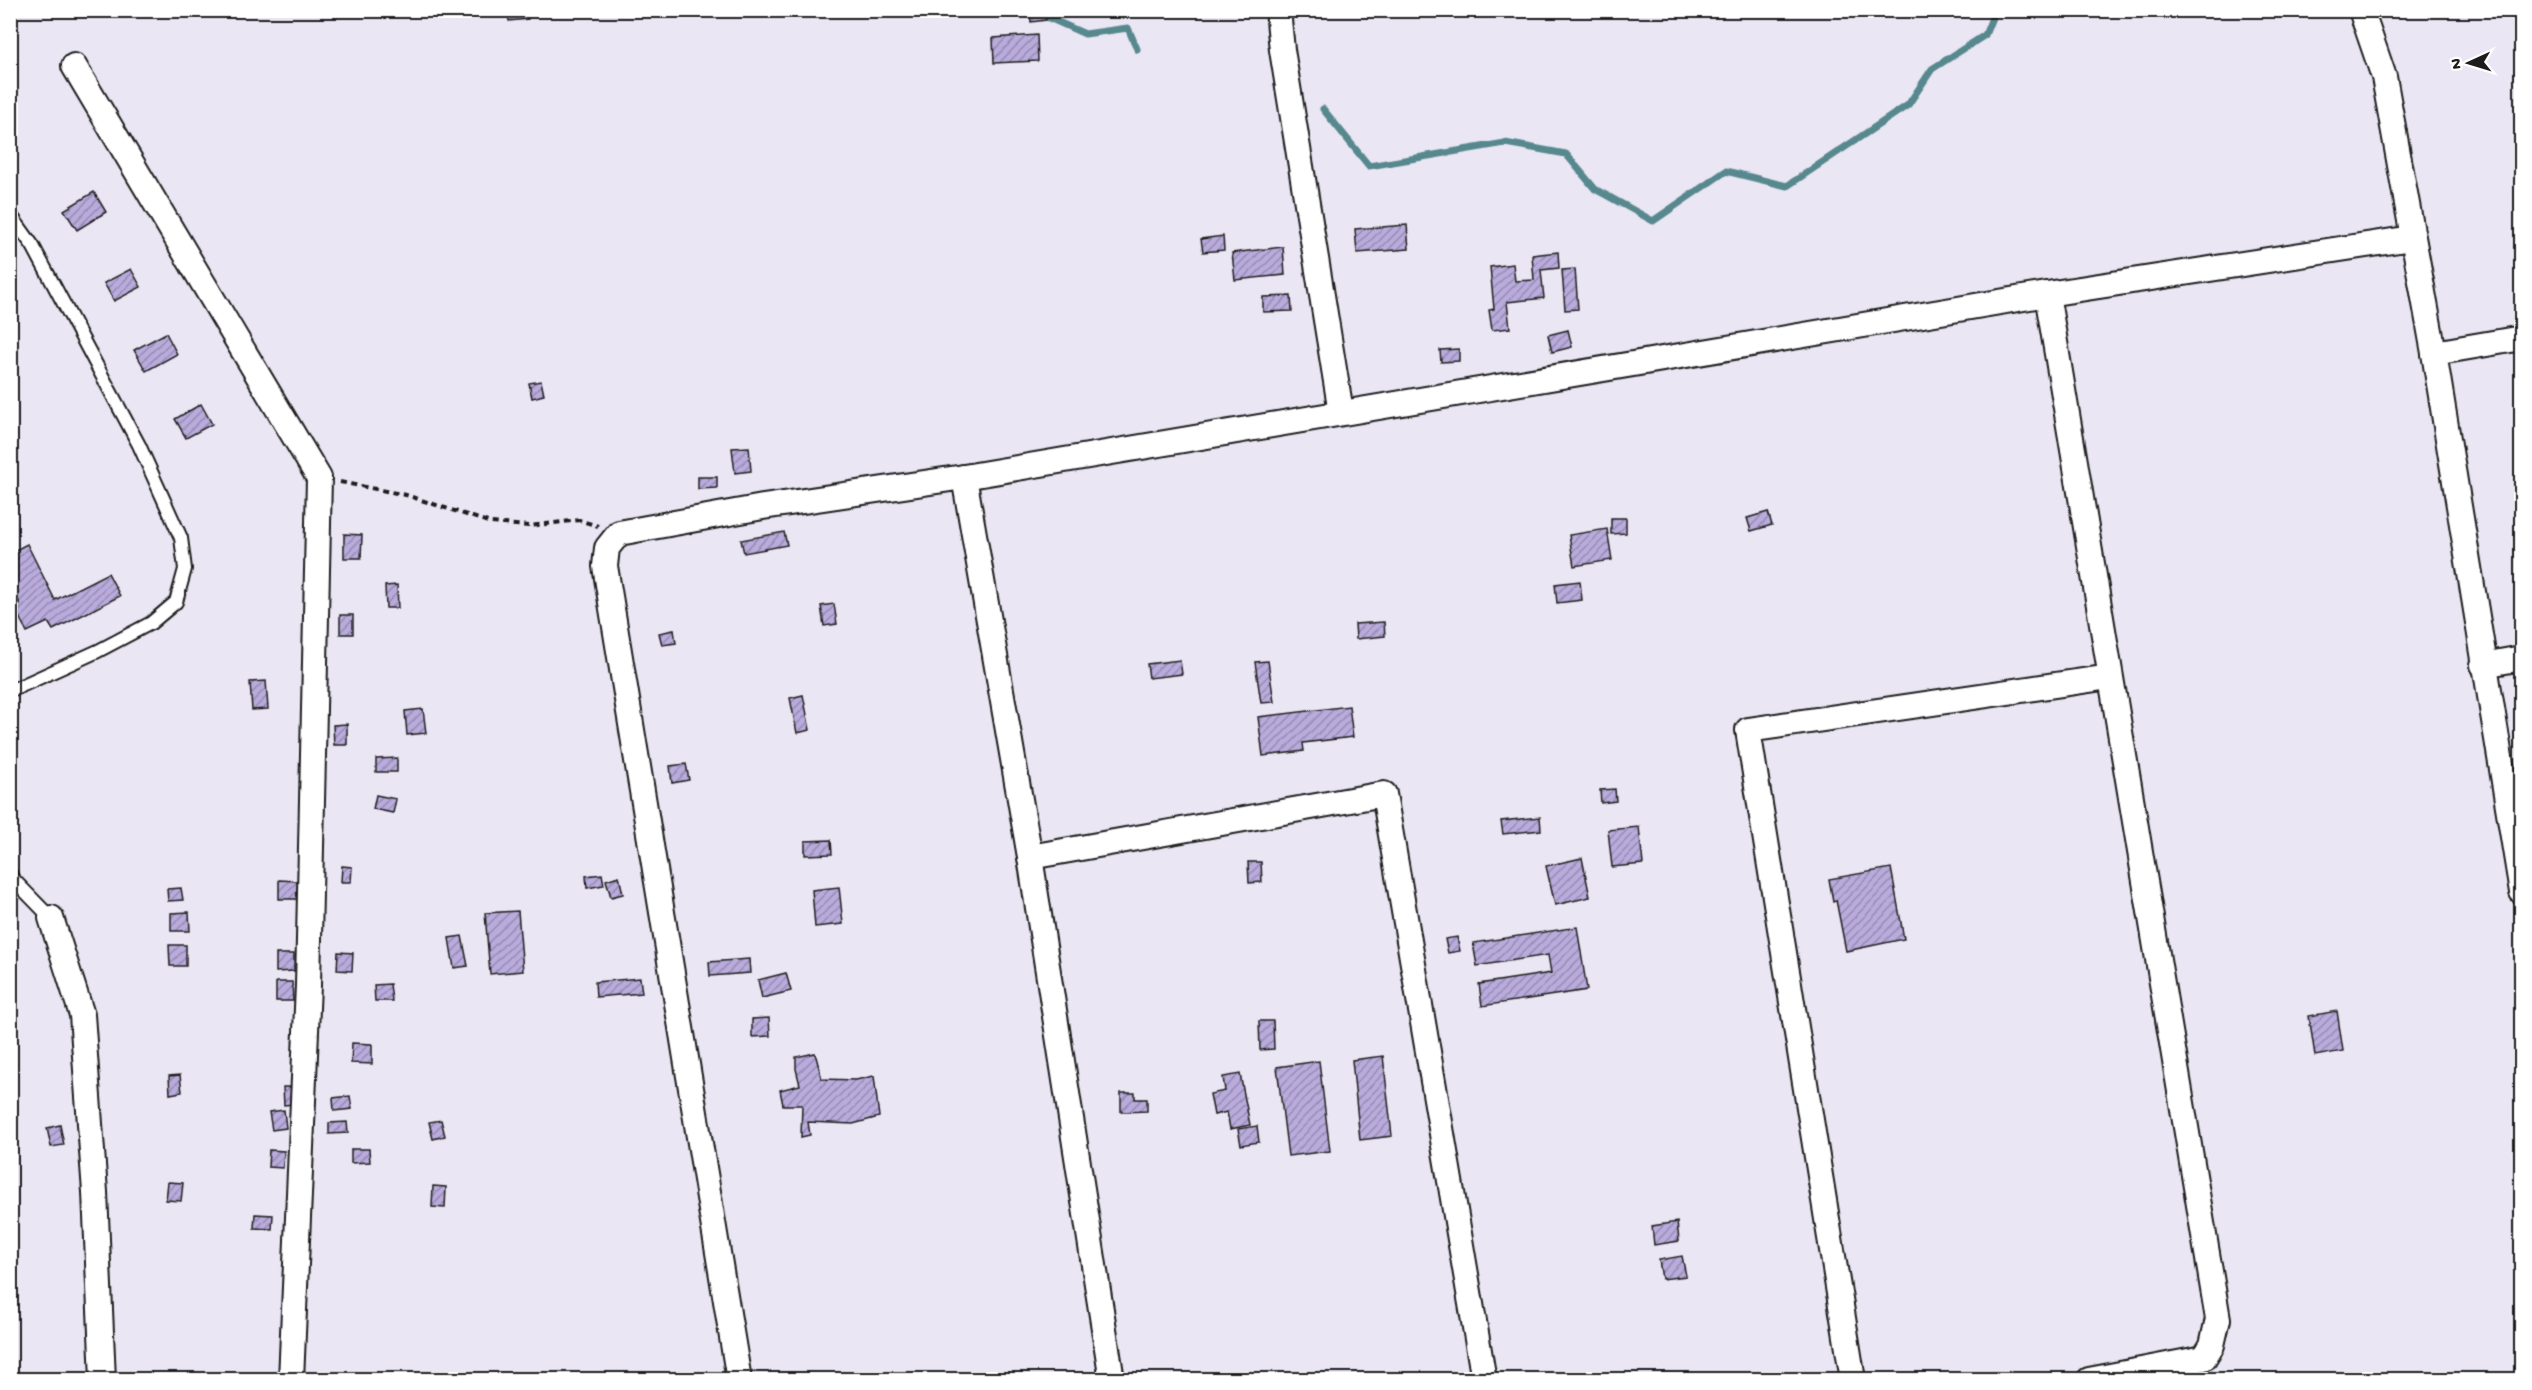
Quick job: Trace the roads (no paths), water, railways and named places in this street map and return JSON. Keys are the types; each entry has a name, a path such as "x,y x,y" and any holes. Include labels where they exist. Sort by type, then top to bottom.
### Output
{"street":[{"path":"1278,10 1282,50 1341,412"},
{"path":"2361,10 2384,77 2434,353 2483,665 2522,892"},
{"path":"74,66 319,478 308,985 291,1380"},
{"path":"739,1380 605,566 607,548 619,533 763,507 964,477 2047,294 2412,238"},
{"path":"2047,294 2218,1319 2212,1345 2204,1358 2089,1380"},
{"path":"2434,353 2522,338"},
{"path":"964,477 1030,857 1112,1380"},
{"path":"2483,665 2522,658"},
{"path":"1853,1380 1748,730 2110,677"},
{"path":"1030,857 1384,794 1484,1380"},
{"path":"51,918 82,1015 95,1192 103,1380"}],"lane":[{"path":"10,214 33,246 139,445 181,538 185,569 176,602 151,623 98,651 10,691"},
{"path":"10,873 12,878 51,918"}],"waterway":[{"path":"908,10 915,13 916,10"},
{"path":"1323,109 1369,166 1505,143 1566,154 1595,189 1653,221 1726,171 1787,186 1908,105 1932,69 1985,35 1995,10"},
{"path":"1038,13 1085,34 1128,28 1137,49"}]}
